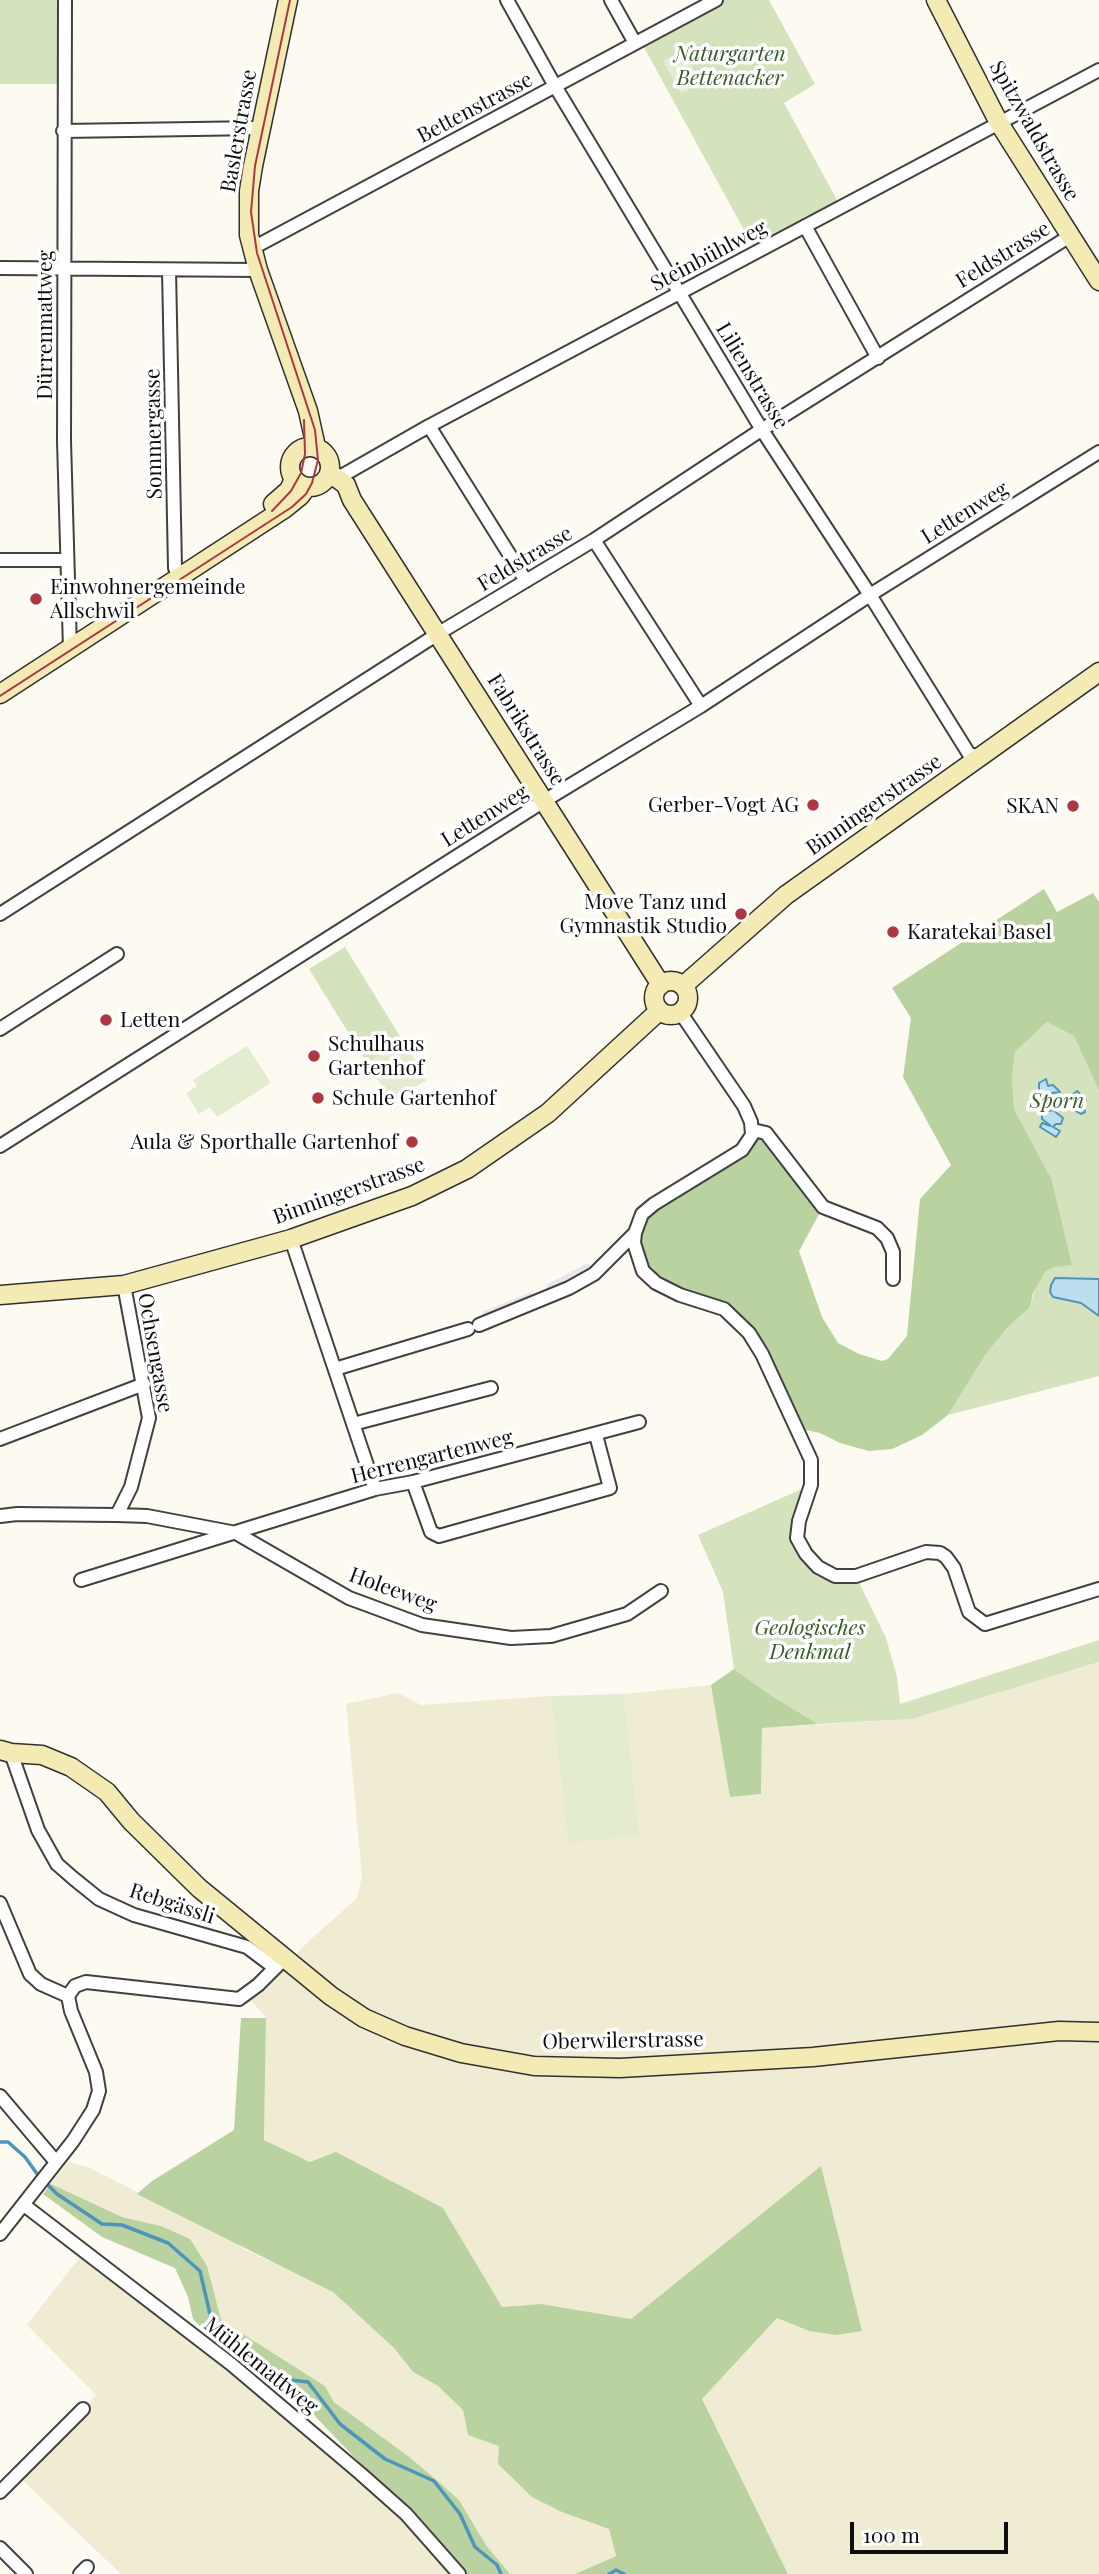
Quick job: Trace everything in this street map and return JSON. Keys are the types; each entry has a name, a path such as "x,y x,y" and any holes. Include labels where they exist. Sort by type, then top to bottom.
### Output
{"street":[{"name":"Dürrenmattweg","path":"65,0 63,131 66,560 70,649"},
{"name":"Baslerstrasse","path":"288,0 249,191 251,249 300,388 309,447"},
{"name":"Lilienstrasse","path":"507,0 555,86 762,429 969,754 981,757"},
{"path":"611,0 635,43"},
{"name":"Bettenstrasse","path":"251,249 716,0"},
{"name":"Spitzwaldstrasse","path":"936,0 999,123 1099,281"},
{"name":"Steinbühlweg","path":"318,480 429,426 1099,70"},
{"path":"63,131 260,128"},
{"path":"805,226 878,358"},
{"name":"Feldstrasse","path":"0,914 1070,236"},
{"path":"0,268 258,270"},
{"name":"Sommergasse","path":"169,270 175,568 178,575 197,565"},
{"path":"429,426 526,581"},
{"path":"0,694 300,496 318,480 330,459 326,453 309,447 295,454 290,464 318,480"},
{"name":"Lettenweg","path":"0,1146 544,801 701,706 870,595 1099,452"},
{"name":"Fabrikstrasse","path":"318,480 352,500 661,985"},
{"path":"594,540 701,706"},
{"path":"0,560 66,560"},
{"name":"Binningerstrasse","path":"683,986 786,895 1099,672"},
{"path":"0,1029 117,954"},
{"path":"670,981 683,986 688,1000 680,1012 670,1015 659,1010 654,995 661,985 670,981"},
{"name":"Binningerstrasse","path":"0,1294 124,1285 292,1239 412,1196 467,1169 548,1113 659,1010"},
{"path":"680,1012 744,1106 753,1130 742,1150 642,1214 634,1243 643,1271 656,1283 680,1295 724,1309 749,1332 762,1354 811,1460 811,1485 799,1521 797,1538 818,1567 835,1576 856,1576 926,1552 940,1553 946,1556 954,1568 969,1612 985,1624 1099,1589"},
{"path":"753,1130 766,1133 823,1207 877,1228 887,1238 893,1252 893,1279"},
{"path":"335,1369 473,1327 569,1288 594,1275 635,1233"},
{"path":"292,1239 375,1489"},
{"name":"Ochsengasse","path":"117,1515 131,1487 149,1418 124,1285"},
{"path":"0,1439 144,1384"},
{"path":"353,1424 491,1388"},
{"name":"Herrengartenweg","path":"81,1580 375,1489 414,1482 639,1422"},
{"path":"414,1482 431,1532 439,1536 610,1488 596,1435"},
{"path":"0,1516 117,1515"},
{"name":"Holeeweg","path":"117,1515 148,1516 236,1533 349,1598 422,1625 511,1637 551,1636 627,1614 661,1591"},
{"name":"Oberwilerstrasse","path":"6,1751 42,1755 71,1766 107,1792 131,1821 280,1963 364,2018 405,2036 461,2053 534,2066 621,2068 813,2057 1059,2031 1099,2032"},
{"name":"Rebgässli","path":"6,1751 38,1830 57,1864 99,1899 134,1915 247,1947 280,1963"},
{"path":"0,1903 30,1974 41,1984 68,1996"},
{"path":"0,2234 73,2141 93,2110 99,2091 96,2073 71,2011 68,1996 75,1986 86,1982 239,1999 280,1963"},
{"path":"0,2096 56,2162"},
{"name":"Mühlemattweg","path":"26,2202 231,2364 361,2474 406,2514 459,2574"},
{"path":"0,2492 83,2409"},
{"path":"2,2551 26,2574"}],"shaded area":[{"path":"588,1263 593,1269 549,1293 546,1285"},
{"path":"531,1292 534,1300 486,1320 482,1312"},
{"path":"1099,1662 1099,2574 788,2574 701,2399 777,2318 809,2331 821,2167 631,2319 541,2304 502,2307 443,2208 310,2162 264,2140 266,2018 251,2000 309,1941 357,1898 362,1876 346,1704 398,1693 421,1705 551,1696 568,1841 640,1836 624,1694 711,1685 731,1797 761,1794 762,1728 912,1719"},
{"path":"68,2162 90,2168 246,2250 333,2292 394,2348 413,2372 438,2386 463,2410 468,2435 499,2446 562,2512 609,2529 616,2556 575,2574 510,2574 486,2545 459,2500 439,2482 334,2402 325,2386 221,2320 215,2304 161,2226 122,2217 51,2184"},
{"path":"86,2249 445,2549 466,2574 121,2574 17,2475 96,2395 27,2325"}],"green space":[{"path":"0,0 65,0 64,84 0,84"},
{"name":"Naturgarten Bettenacker","path":"716,0 769,0 815,84 784,103 841,207 756,252 640,40"},
{"path":"683,50 701,83 681,94 663,61"},
{"path":"1044,889 1057,912 1093,893 1099,902 1099,1091 1074,1036 1047,1022 1015,1052 1012,1077 1014,1109 1051,1178 1072,1265 1055,1267 1045,1272 1033,1293 1030,1307 1007,1328 986,1354 948,1415 922,1435 892,1449 869,1451 840,1443 820,1433 796,1428 740,1322 643,1271 635,1233 642,1214 742,1151 753,1130 766,1133 823,1207 799,1251 822,1317 838,1343 859,1354 882,1361 888,1359 907,1336 920,1199 951,1165 903,1077 911,1018 892,988"},
{"path":"345,947 403,1041 367,1063 309,969"},
{"name":"Sporn","path":"1047,1022 1074,1036 1099,1091 1099,1376 948,1415 986,1354 1007,1328 1030,1307 1037,1282 1045,1272 1055,1267 1051,1178 1014,1109 1012,1077 1015,1052"},
{"path":"403,1041 427,1080 392,1102 367,1063"},
{"path":"247,1046 271,1083 217,1117 210,1107 199,1114 186,1093 197,1086 193,1080"},
{"name":"Geologisches Denkmal","path":"811,1485 798,1538 818,1567 856,1576 886,1638 897,1677 900,1704 1099,1640 1099,1662 912,1719 818,1724 772,1696 734,1669 723,1592 698,1535"},
{"path":"734,1669 818,1724 762,1728 761,1794 730,1797 711,1685"},
{"path":"624,1694 640,1836 568,1842 551,1696"},
{"path":"241,2018 266,2018 264,2140 310,2162 336,2152 443,2208 502,2307 541,2304 631,2319 821,2166 862,2331 836,2335 809,2331 777,2318 702,2399 788,2574 575,2574 616,2556 609,2529 562,2512 532,2497 498,2464 499,2446 468,2435 463,2410 438,2386 413,2372 394,2348 333,2292 137,2194 152,2181 234,2130"},
{"path":"51,2184 122,2217 161,2226 190,2239 207,2266 221,2320 325,2386 334,2402 439,2482 459,2500 486,2545 510,2574 466,2574 310,2411 223,2349 193,2319 188,2297 175,2268 102,2237 43,2194"}],"water":[{"path":"1046,1079 1048,1086 1053,1085 1060,1092 1047,1097 1039,1096 1039,1083"},
{"path":"1077,1091 1086,1100 1082,1103 1085,1112 1081,1114 1069,1105"},
{"path":"1053,1110 1063,1118 1061,1124 1053,1127 1060,1131 1056,1137 1040,1127 1042,1123 1051,1126 1042,1119 1042,1115"},
{"path":"1055,1278 1099,1279 1099,1316 1081,1303 1053,1297 1050,1292"}],"waterway":[{"path":"0,2142 8,2142 25,2157 40,2178"},
{"path":"46,2183 57,2194 102,2224 122,2225 168,2243 200,2271 213,2327 283,2379 308,2382 340,2424 385,2459 434,2481 460,2514 475,2547 497,2565 501,2574"},
{"path":"609,2574 616,2570 624,2574"}],"tram line":[{"path":"0,696 292,507 306,494 312,483 318,460 315,430 257,253 251,212 255,166 290,0"},
{"path":"272,511 291,491 301,473 305,454 304,420"}],"place":[{"name":"Einwohnergemeinde Allschwil","path":"36,599"},
{"name":"Gerber-Vogt AG","path":"813,805"},
{"name":"SKAN","path":"1073,806"},
{"name":"Move Tanz und Gymnastik Studio","path":"741,914"},
{"name":"Karatekai Basel","path":"893,932"},
{"name":"Letten","path":"106,1020"},
{"name":"Schulhaus Gartenhof","path":"314,1056"},
{"name":"Schule Gartenhof","path":"318,1098"},
{"name":"Aula & Sporthalle Gartenhof","path":"412,1142"}]}
